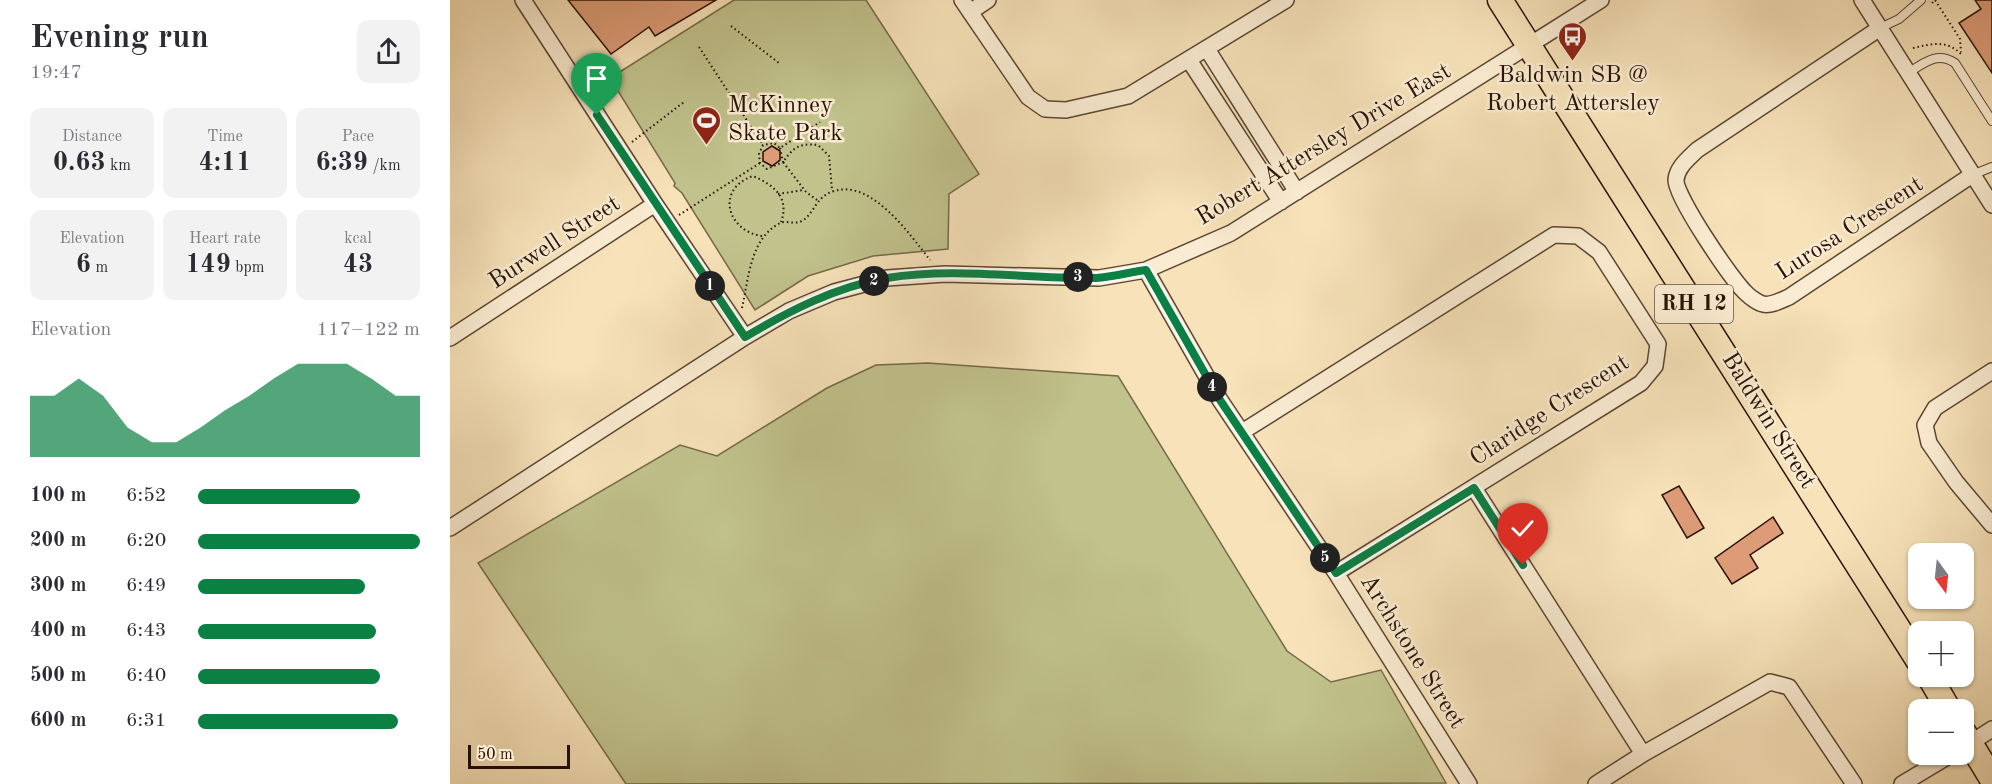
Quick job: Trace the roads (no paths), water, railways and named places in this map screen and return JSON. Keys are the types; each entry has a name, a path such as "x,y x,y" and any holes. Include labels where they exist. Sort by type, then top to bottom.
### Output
{"main road":[{"name":"Baldwin Street","path":"1500,0 1908,644"},
{"path":"1974,759 1992,779"}],"street":[{"path":"523,0 667,223 745,337"},
{"path":"988,0 966,6 1028,97 1045,109 1066,110 1128,96 1286,0"},
{"name":"Robert Attersley Drive East","path":"450,528 745,337 789,311 834,292 887,278 940,274 1099,278 1146,270 1231,233 1601,0"},
{"path":"1862,0 1992,205"},
{"name":"Lurosa Crescent","path":"1880,28 1697,150 1681,166 1676,179 1678,193 1691,215 1746,294 1762,304 1776,303 1789,297 1972,175"},
{"path":"1206,49 1297,192"},
{"path":"1189,60 1281,202"},
{"name":"Burwell Street","path":"450,338 655,204"},
{"name":"Claridge Crescent","path":"1242,432 1554,236 1578,236 1599,252 1658,344 1655,366 1641,384 1336,573"},
{"name":"Archstone Street","path":"1146,270 1220,400 1336,573 1469,784"},
{"path":"1992,371 1935,408 1925,425 1929,443 1956,482 1992,525"},
{"path":"1474,488 1643,754"},
{"path":"1596,784 1643,754 1770,682 1789,687 1854,784"},
{"path":"1974,739 1992,729"},
{"path":"1902,784 1931,765"}],"lane":[{"path":"1880,28 1899,19 1916,2"},
{"path":"1908,73 1936,57 1947,58 1955,63 1992,121"},
{"path":"1972,175 1992,167"}],"place":[{"name":"Baldwin SB @ Robert Attersley","path":"1573,62"},
{"name":"McKinney Skate Park","path":"707,146"}]}
